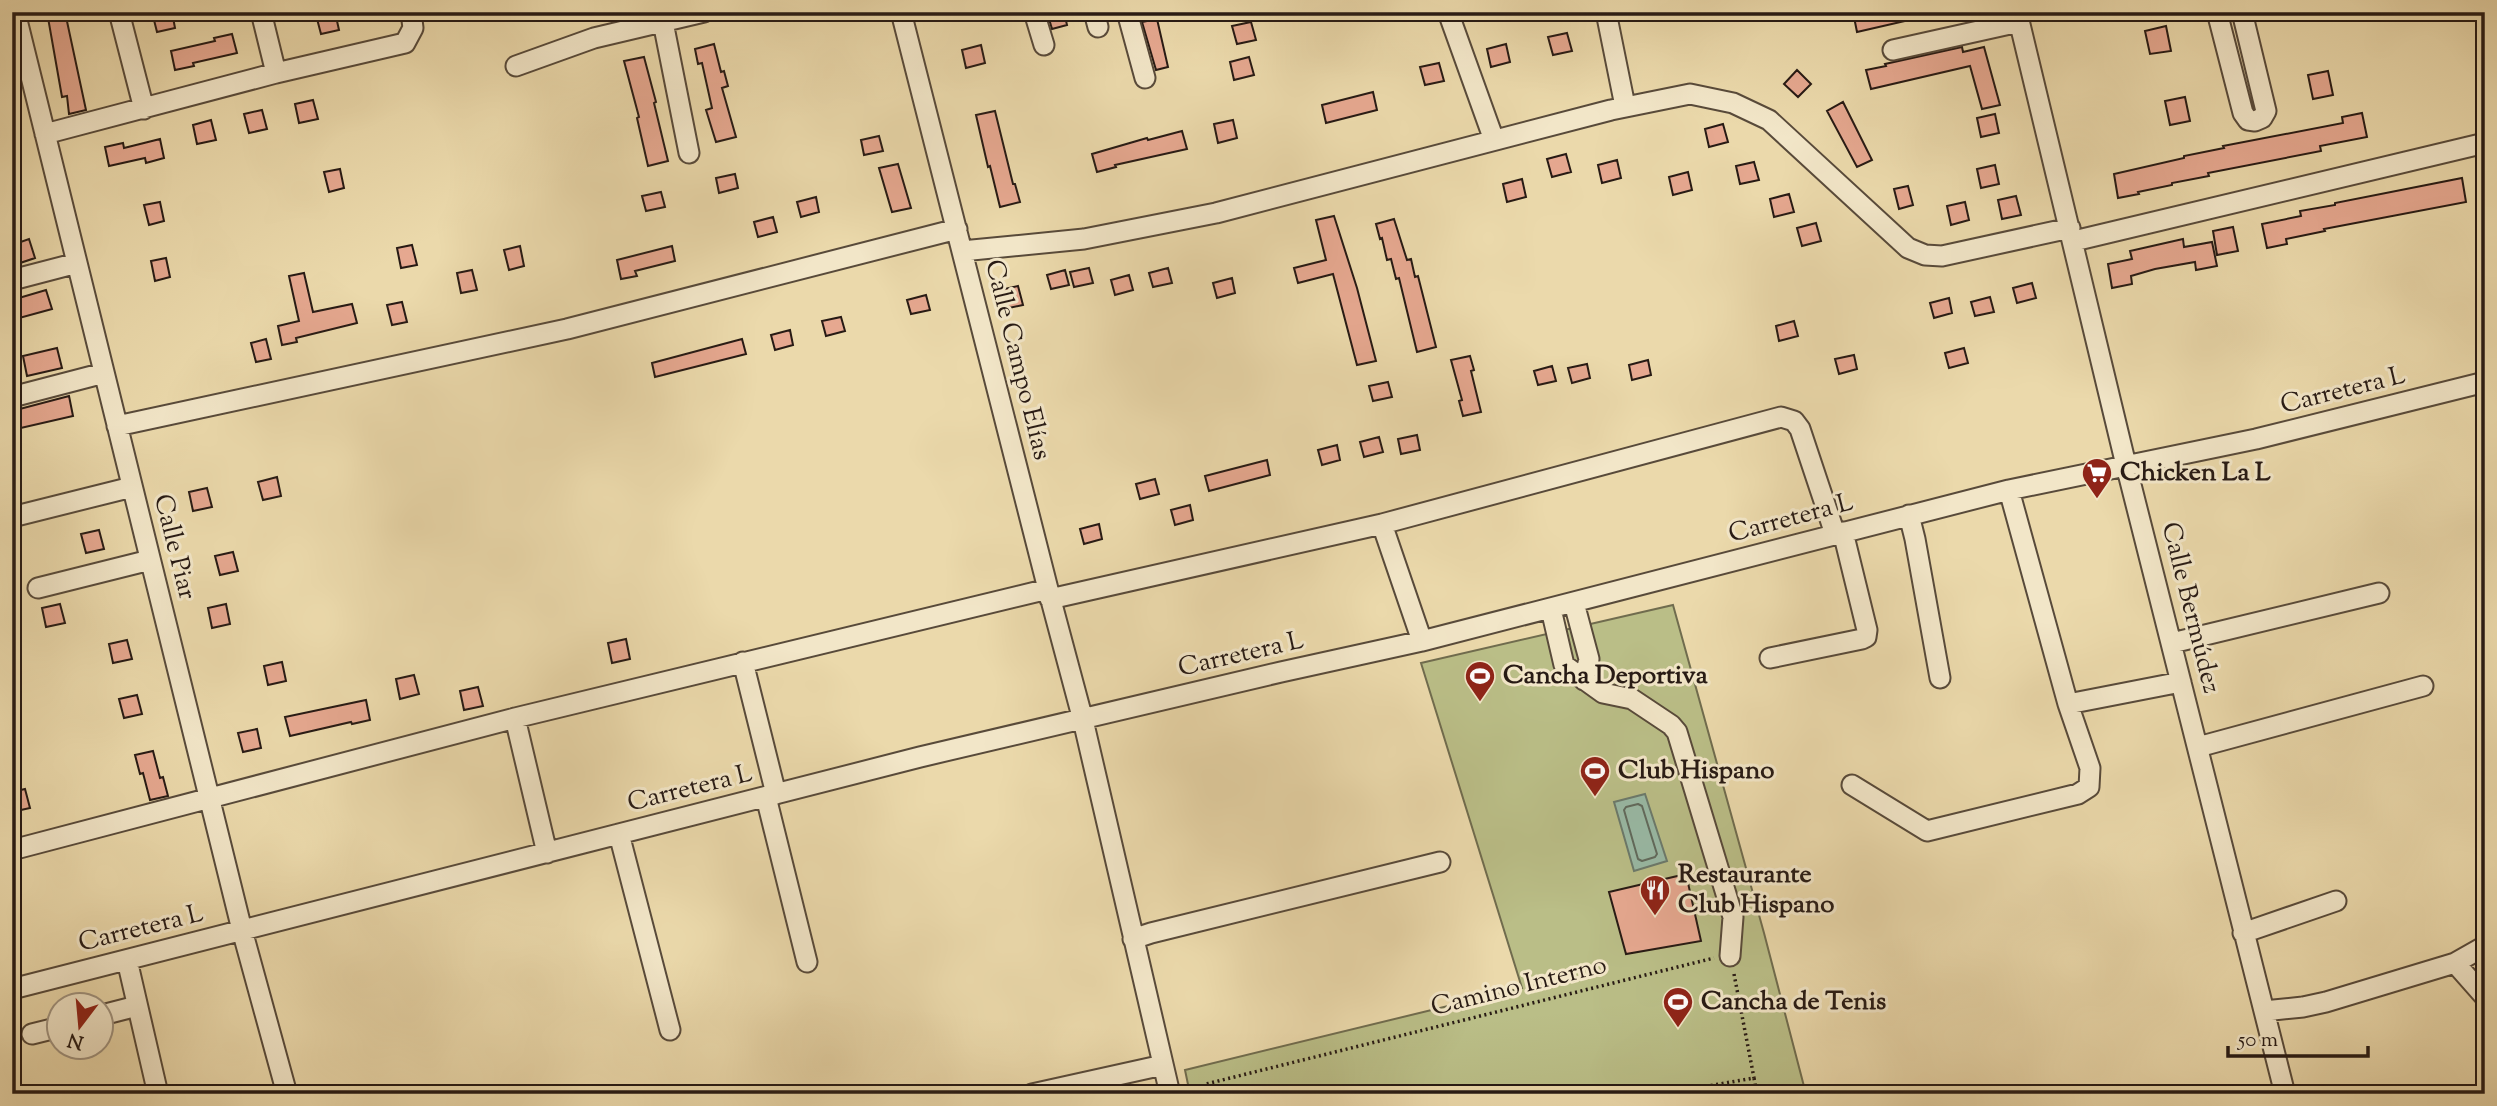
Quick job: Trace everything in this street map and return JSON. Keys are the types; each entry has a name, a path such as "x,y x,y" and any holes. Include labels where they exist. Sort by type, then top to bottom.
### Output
{"street":[{"name":"Calle Piar","path":"15,12 209,799 287,1094"},
{"path":"119,12 144,109"},
{"path":"261,12 276,73"},
{"path":"45,134 276,73 405,43 413,28 411,12"},
{"path":"516,66 594,38 704,12"},
{"name":"Calle Campo Elías","path":"901,12 1083,720 1170,1094"},
{"path":"1034,12 1044,46"},
{"path":"1128,12 1145,78"},
{"path":"1448,12 1493,140"},
{"path":"1606,12 1625,106"},
{"path":"2217,12 2243,113 2248,120 2255,121 2262,118 2266,111 2242,12"},
{"path":"1893,50 2018,17"},
{"name":"Calle Bermúdez","path":"2018,17 2126,465 2285,1094"},
{"path":"663,22 689,153"},
{"path":"2235,75 2255,68"},
{"path":"962,251 1084,239 1216,213 1625,106 1690,94 1712,97 1751,110 1769,120 1908,248 1925,255 1942,256 2072,235 2485,143"},
{"path":"117,426 567,329 957,229"},
{"path":"12,280 77,263"},
{"path":"12,397 104,373"},
{"name":"Carretera L","path":"12,989 920,757 1422,641 2009,490 2256,439 2485,382"},
{"path":"12,850 515,718 743,662 1382,524 1781,417 1794,421 1800,429 1839,533 1867,630 1862,639 1770,658"},
{"path":"12,517 132,487"},
{"path":"1852,785 1927,831 2078,794 2089,786 2090,768 2068,704 2009,490"},
{"path":"1909,515 1940,678"},
{"path":"1382,524 1422,641"},
{"path":"38,588 150,560"},
{"path":"2172,643 2379,593"},
{"path":"1574,603 1589,659 1584,680"},
{"path":"1550,609 1564,665 1603,693 1632,699 1677,733 1733,917 1730,956"},
{"path":"743,662 807,962"},
{"path":"2068,704 2181,682"},
{"path":"2198,747 2423,686"},
{"path":"515,718 547,853"},
{"path":"619,834 670,1030"},
{"path":"1133,939 1440,862"},
{"path":"2243,933 2336,901"},
{"path":"2264,1011 2326,1002 2455,963 2485,946"},
{"path":"127,960 158,1094"},
{"path":"2455,963 2485,997"},
{"path":"116,1012 137,1006"},
{"path":"32,1034 46,1030"},
{"path":"1032,1094 1074,1089 1163,1065"}],"path":[{"path":"1730,956 1757,1094"},
{"name":"Camino Interno","path":"1208,1094 1206,1084 1730,956"},
{"path":"1662,1094 1754,1078"}],"green space":[{"name":"Club Hispano","path":"1673,605 1806,1094 1190,1094 1185,1070 1522,988 1421,663"}],"water":[{"path":"1645,794 1667,861 1634,871 1614,802"}],"building":[{"path":"47,12 65,12 86,110 69,114 67,96 62,97"},
{"path":"152,12 172,12 175,28 157,32"},
{"path":"335,12 339,30 321,34 316,15"},
{"path":"1047,12 1064,12 1067,25 1052,29"},
{"path":"1853,12 1917,12 1918,18 1857,32"},
{"path":"1157,19 1168,67 1156,70 1142,22"},
{"path":"1251,22 1256,40 1237,44 1232,26"},
{"path":"2166,26 2171,51 2150,54 2145,31"},
{"path":"1567,33 1572,51 1553,55 1548,37"},
{"path":"232,34 237,53 175,70 171,51 215,41 214,38"},
{"path":"714,44 721,72 724,71 728,86 722,88 736,137 716,142 706,110 712,108 702,63 698,64 695,49"},
{"path":"1506,44 1510,62 1491,67 1487,49"},
{"path":"981,45 985,63 966,68 962,50"},
{"path":"1962,47 1963,52 1984,47 2000,105 1982,109 1970,66 1871,89 1866,70"},
{"path":"644,57 668,161 648,166 637,118 639,117 624,61"},
{"path":"1249,57 1254,75 1234,80 1230,62"},
{"path":"1439,63 1444,81 1425,85 1420,67"},
{"path":"1797,70 1811,84 1798,97 1784,84"},
{"path":"2328,71 2333,95 2313,99 2308,75"},
{"path":"1373,92 1377,110 1326,123 1322,105"},
{"path":"2185,97 2190,121 2170,125 2165,101"},
{"path":"313,100 318,119 299,123 295,104"},
{"path":"1843,102 1872,160 1857,167 1827,111"},
{"path":"262,110 267,129 249,133 244,114"},
{"path":"995,111 1020,202 1000,207 976,115"},
{"path":"2362,113 2367,137 2320,146 2321,151 2208,173 2209,176 2118,198 2114,174 2224,148 2223,146 2343,123 2342,117"},
{"path":"1995,114 1999,133 1981,137 1977,118"},
{"path":"211,120 216,140 197,144 193,125"},
{"path":"1233,120 1237,138 1218,143 1214,124"},
{"path":"1723,124 1728,142 1709,147 1705,129"},
{"path":"1182,131 1187,149 1115,165 1116,167 1097,172 1092,154"},
{"path":"879,136 883,151 864,155 861,140"},
{"path":"160,139 164,158 146,163 145,158 109,166 105,147 123,143 124,148"},
{"path":"1566,154 1571,172 1552,177 1547,159"},
{"path":"1617,160 1621,178 1602,183 1598,165"},
{"path":"1754,162 1759,180 1740,184 1736,166"},
{"path":"898,164 911,208 892,212 879,168"},
{"path":"1995,165 1999,184 1981,188 1977,169"},
{"path":"340,169 344,188 329,192 324,172"},
{"path":"1688,172 1692,190 1673,195 1669,177"},
{"path":"735,174 738,188 719,193 716,178"},
{"path":"2462,178 2466,202 2324,229 2325,231 2286,239 2287,244 2267,248 2262,224 2301,216 2300,211"},
{"path":"1522,179 1526,197 1507,202 1503,184"},
{"path":"1908,186 1913,205 1899,209 1894,189"},
{"path":"661,192 665,207 646,211 642,196"},
{"path":"1789,194 1794,212 1774,217 1770,199"},
{"path":"2016,196 2021,215 2002,219 1998,200"},
{"path":"816,197 819,212 801,217 797,202"},
{"path":"160,202 164,221 149,225 144,205"},
{"path":"1965,202 1969,220 1951,225 1947,206"},
{"path":"1334,216 1376,361 1357,365 1333,274 1298,283 1294,268 1326,260 1316,220"},
{"path":"773,217 777,232 758,237 754,222"},
{"path":"1394,219 1407,260 1411,259 1415,277 1418,276 1436,347 1417,352 1399,278 1396,279 1391,259 1387,260 1376,224"},
{"path":"1816,223 1821,241 1802,246 1797,228"},
{"path":"2233,227 2238,251 2217,255 2213,231"},
{"path":"29,239 35,258 12,263 12,245"},
{"path":"2183,239 2184,247 2212,242 2217,266 2196,270 2195,262 2155,269 2131,276 2132,284 2112,288 2108,264 2132,259 2130,251"},
{"path":"412,245 417,265 401,268 397,248"},
{"path":"520,246 524,266 509,270 504,250"},
{"path":"672,246 675,261 635,271 637,276 621,279 617,260"},
{"path":"166,258 170,277 155,281 151,261"},
{"path":"1089,268 1093,283 1074,287 1070,272"},
{"path":"1168,268 1172,283 1153,287 1149,273"},
{"path":"472,270 477,290 461,293 457,273"},
{"path":"1065,270 1069,285 1051,289 1047,275"},
{"path":"304,273 313,312 352,304 357,323 296,338 297,342 282,345 278,326 299,321 289,276"},
{"path":"1129,275 1133,290 1115,295 1111,280"},
{"path":"1232,278 1235,293 1217,298 1213,283"},
{"path":"2032,283 2036,298 2017,303 2013,288"},
{"path":"1018,286 1023,305 1004,309 1000,290"},
{"path":"46,290 52,309 12,320 12,300"},
{"path":"926,295 930,310 911,314 907,300"},
{"path":"1990,297 1994,312 1975,316 1971,302"},
{"path":"1949,298 1952,313 1934,318 1930,303"},
{"path":"402,302 407,322 392,325 387,305"},
{"path":"841,317 845,331 826,336 822,321"},
{"path":"1794,321 1798,336 1779,341 1776,326"},
{"path":"790,330 793,345 775,350 771,335"},
{"path":"266,339 271,359 256,362 251,343"},
{"path":"742,339 746,354 655,377 652,363"},
{"path":"57,348 62,368 27,376 23,356"},
{"path":"1964,348 1968,363 1949,368 1945,353"},
{"path":"1854,355 1857,369 1839,374 1835,359"},
{"path":"1470,356 1481,412 1463,416 1459,401 1462,400 1451,360"},
{"path":"1648,360 1651,375 1632,380 1629,365"},
{"path":"1587,364 1590,378 1572,383 1568,368"},
{"path":"1552,366 1556,381 1538,385 1534,371"},
{"path":"1388,382 1392,397 1373,401 1369,386"},
{"path":"69,396 73,416 12,430 12,411"},
{"path":"1417,435 1420,450 1401,454 1398,439"},
{"path":"1379,437 1383,452 1364,457 1360,442"},
{"path":"1337,445 1340,460 1322,465 1318,450"},
{"path":"1267,460 1270,475 1209,491 1205,476"},
{"path":"277,477 281,496 263,500 258,482"},
{"path":"1155,479 1159,494 1140,499 1136,484"},
{"path":"207,488 212,507 193,511 189,492"},
{"path":"1190,505 1193,520 1175,525 1171,510"},
{"path":"1099,524 1102,539 1084,544 1080,529"},
{"path":"99,530 104,549 86,553 81,534"},
{"path":"233,552 238,571 220,575 215,556"},
{"path":"60,604 65,623 46,627 42,608"},
{"path":"226,604 230,624 212,628 208,608"},
{"path":"626,639 630,659 612,663 608,643"},
{"path":"127,640 132,659 113,663 109,644"},
{"path":"282,662 286,681 268,685 264,666"},
{"path":"414,675 419,694 400,699 396,679"},
{"path":"478,687 483,706 464,710 460,691"},
{"path":"137,695 142,714 124,718 119,699"},
{"path":"366,700 370,720 290,736 285,717"},
{"path":"257,729 261,748 243,752 238,733"},
{"path":"153,751 168,796 150,800 135,755"},
{"path":"25,789 30,808 12,812 12,792"},
{"name":"Restaurante Club Hispano","path":"1686,874 1701,941 1626,954 1609,892"}],"place":[{"name":"Chicken La L","path":"2097,500"},
{"name":"Cancha Deportiva","path":"1480,703"},
{"name":"Club Hispano","path":"1595,798"},
{"name":"Restaurante Club Hispano","path":"1655,917"},
{"name":"Cancha de Tenis","path":"1678,1029"}]}
